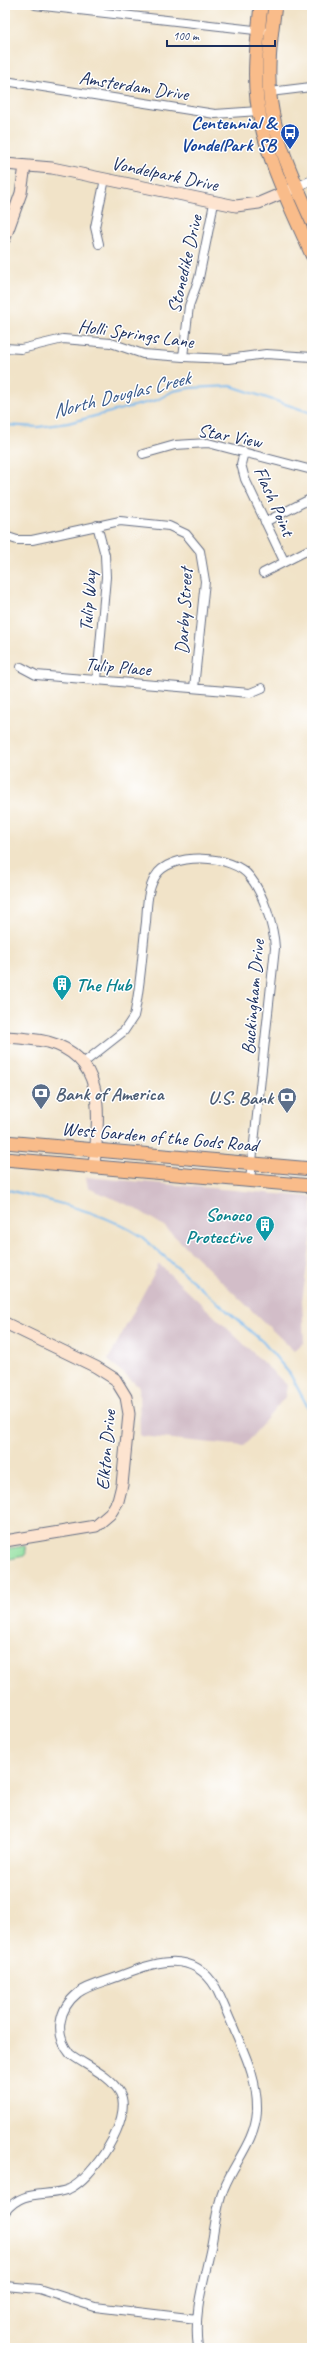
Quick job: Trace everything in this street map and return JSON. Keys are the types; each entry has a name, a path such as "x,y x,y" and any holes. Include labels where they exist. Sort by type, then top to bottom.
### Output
{"main road":[{"path":"261,5 258,30 256,80 259,111 271,158 284,193 312,255"},
{"path":"275,5 272,32 270,92 274,119 296,187 312,221"},
{"name":"West Garden of the Gods Road","path":"5,1142 312,1169"},
{"name":"West Garden of the Gods Road","path":"5,1159 312,1186"}],"street":[{"path":"35,5 272,32"},
{"name":"Amsterdam Drive","path":"5,81 215,114 229,115 259,111"},
{"path":"270,92 311,87"},
{"name":"Vondelpark Drive","path":"5,164 52,168 214,203 243,207 259,203 312,180"},
{"path":"5,238 21,193 25,166"},
{"path":"99,244 95,227 105,179"},
{"name":"Stonedike Drive","path":"183,357 188,311 199,278 214,203"},
{"name":"Holli Springs Lane","path":"5,348 21,349 63,339 111,343 143,354 183,357 228,359 266,354 312,357"},
{"name":"Star View","path":"143,454 189,443 208,443 312,470"},
{"name":"Flash Point","path":"244,452 242,470 284,562"},
{"path":"265,522 312,498"},
{"name":"Darby Street","path":"5,536 17,540 32,540 120,521 169,526 186,534 194,542 202,560 205,581 194,688"},
{"name":"Tulip Way","path":"97,525 105,555 106,577 98,680"},
{"path":"263,573 312,548"},
{"name":"Tulip Place","path":"21,667 36,675 250,693 262,688"},
{"name":"Buckingham Drive","path":"82,1064 124,1031 134,1016 148,896 156,875 164,867 185,859 224,862 242,869 255,884 272,926 274,948 250,1180"},
{"path":"5,1037 48,1042 61,1047 82,1064 91,1080 98,1102 94,1166"},
{"name":"Elkton Drive","path":"5,1323 96,1367 115,1379 126,1397 128,1414 122,1485 118,1501 110,1514 96,1526 5,1541"},
{"path":"5,2212 13,2204 27,2196 68,2189 82,2180 93,2169 122,2119 123,2099 116,2086 73,2057 64,2048 59,2026 67,2005 86,1989 135,1969 159,1962 184,1963 206,1975 218,1992 251,2069 256,2089 256,2112 251,2139 229,2177 221,2196 197,2319 198,2348"},
{"path":"5,2286 43,2290 95,2307 197,2319"}],"shaded area":[{"path":"86,1177 312,1197 312,1233 302,1300 304,1342 294,1351 164,1226 135,1208 88,1188"},
{"path":"159,1264 287,1385 285,1397 244,1446 140,1436 139,1387 108,1360"}],"green space":[{"path":"25,1546 26,1553 24,1556 5,1560 5,1549"}],"waterway":[{"name":"North Douglas Creek","path":"5,425 38,427 68,423 157,400 173,391 190,388 231,386 312,413"},
{"name":"North Douglas Creek","path":"5,1189 93,1213 142,1237 263,1342 290,1374 312,1415"}],"place":[{"name":"Centennial & VondelPark SB","path":"290,150"},
{"name":"The Hub","path":"62,1001"},
{"name":"Bank of America","path":"41,1110"},
{"name":"U.S. Bank","path":"287,1114"},
{"name":"Sonoco Protective","path":"265,1242"}]}
